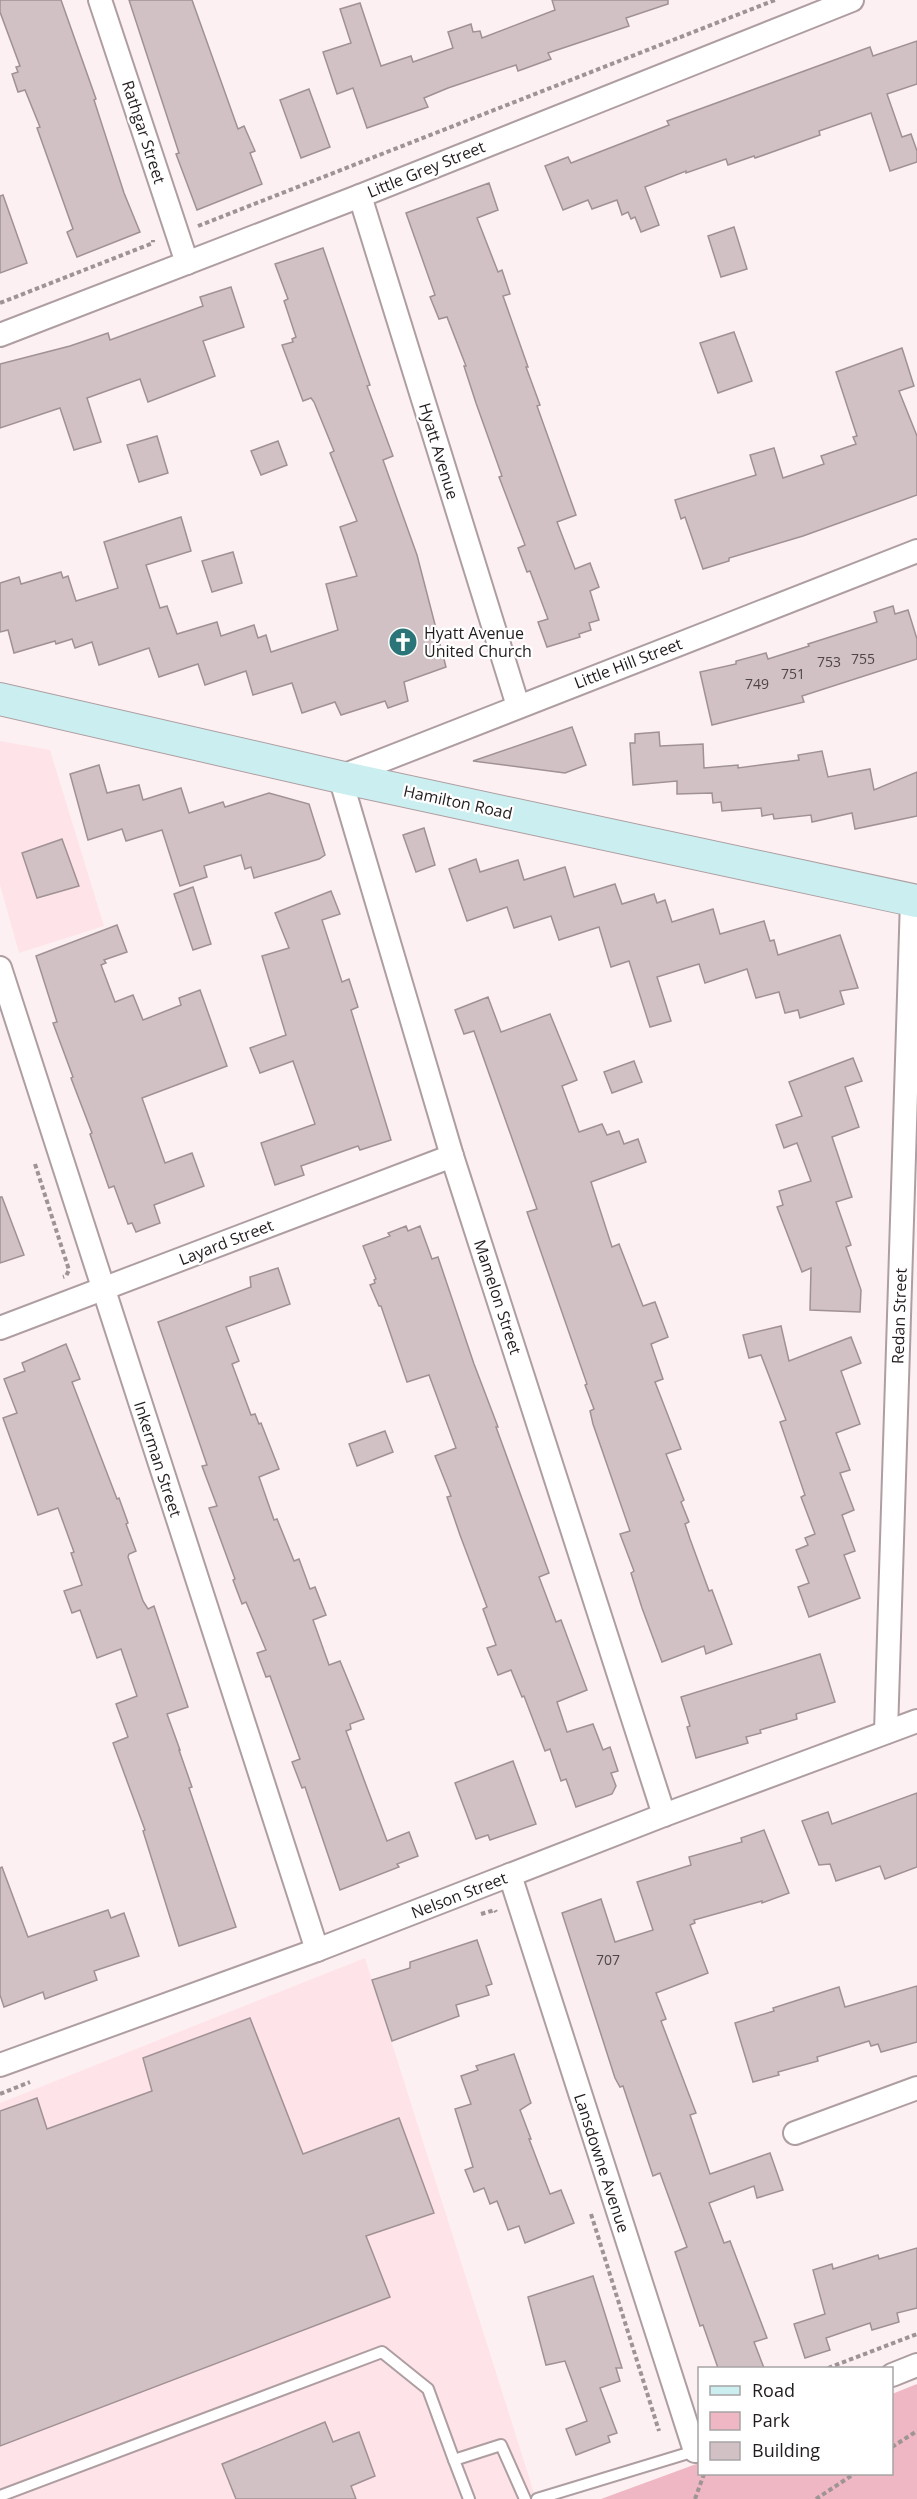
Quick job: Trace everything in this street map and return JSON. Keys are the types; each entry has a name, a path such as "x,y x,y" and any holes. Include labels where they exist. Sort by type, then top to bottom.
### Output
{"main road":[{"name":"Hamilton Road","path":"0,699 340,777 914,900"}],"street":[{"name":"Rathgar Street","path":"100,0 187,263"},
{"name":"Little Grey Street","path":"0,335 360,196 852,0"},
{"name":"Hyatt Avenue","path":"360,196 518,706"},
{"name":"Little Hill Street","path":"340,777 917,551"},
{"name":"Mamelon Street","path":"340,777 452,1156 664,1815"},
{"name":"Redan Street","path":"886,1732 912,1066 914,900"},
{"name":"Inkerman Street","path":"0,968 317,1950"},
{"name":"Layard Street","path":"0,1328 452,1156"},
{"name":"Nelson Street","path":"0,2065 317,1950 664,1815 917,1721"},
{"name":"Lansdowne Avenue","path":"510,1875 697,2450"},
{"path":"795,2133 917,2088"},
{"path":"893,2374 917,2365"}],"lane":[{"path":"0,2496 382,2352 428,2389 469,2499"},
{"path":"454,2460 501,2445 525,2499"},
{"path":"537,2499 697,2450"}],"path":[{"path":"195,227 775,0"},
{"path":"0,303 153,243 154,235"},
{"path":"33,1155 69,1270 66,1275 55,1280"},
{"path":"474,1916 495,1910 499,1922"},
{"path":"0,2094 33,2081"},
{"path":"588,2205 659,2431"},
{"path":"831,2367 917,2334"},
{"path":"893,2446 917,2431"},
{"path":"695,2499 704,2475"},
{"path":"816,2499 852,2475"}],"shaded area":[{"path":"0,741 50,750 104,926 19,953 0,885"},
{"path":"365,1958 536,2499 0,2499 0,2103"}],"green space":[{"path":"917,2384 917,2499 601,2499 698,2463 698,2475 893,2475 893,2394"}],"building":[{"path":"0,0 61,0 96,99 94,100 124,193 140,232 77,257 67,232 73,229 37,128 40,127 25,90 18,92 12,74 18,72 16,67 20,66 0,12"},
{"path":"129,0 192,0 238,129 244,126 255,151 250,153 262,184 197,210 176,154 179,153"},
{"path":"552,0 668,0 668,4 626,18 629,26 548,53 551,59 518,71 516,65 448,88 424,98 428,107 367,128 353,88 337,94 323,52 351,43 340,9 360,3 381,66 411,56 413,62 453,48 448,32 471,24 473,32 480,31 482,38 555,10"},
{"path":"917,41 917,84 887,94 902,137 911,134 917,151 917,162 890,171 871,113 819,131 820,135 755,158 754,156 728,165 726,159 645,187 659,225 641,232 635,217 631,219 628,212 622,215 617,200 592,209 588,200 563,210 545,166 568,157 571,163 669,125 667,121 870,47 873,56"},
{"path":"309,89 330,147 301,158 280,100"},
{"path":"489,183 498,210 477,218 498,272 502,270 510,294 503,296 540,405 537,406 576,515 557,522 575,569 590,563 599,587 590,591 599,620 589,623 591,630 579,634 580,637 547,647 538,622 548,619 530,571 527,572 518,548 525,545 499,477 502,476 476,403 464,366 466,366 447,317 439,319 430,297 435,295 406,213"},
{"path":"3,195 27,263 0,273 0,196"},
{"path":"734,227 747,269 721,277 708,236"},
{"path":"323,248 370,385 367,386 393,456 383,460 417,555 446,667 404,682 408,701 388,708 385,701 341,715 335,702 302,713 292,683 253,695 246,671 205,685 198,664 159,677 149,648 99,665 92,642 75,648 72,639 56,644 55,641 14,653 8,630 0,632 0,583 19,577 21,584 61,572 63,578 68,576 76,601 118,588 104,542 181,517 191,551 146,565 160,608 167,606 177,634 217,622 221,636 254,625 258,638 266,635 271,652 338,630 326,584 357,576 340,527 357,521 330,453 334,451 314,402 311,398 303,401 282,345 293,342 292,339 296,337 284,301 288,299 275,264"},
{"path":"231,287 244,327 203,341 215,376 148,402 140,379 87,398 101,442 74,450 60,408 0,428 0,364 70,346 108,333 110,340 203,306 200,297"},
{"path":"734,332 752,381 718,393 700,343"},
{"path":"902,348 914,386 899,391 917,436 917,495 803,536 729,558 729,561 703,569 685,517 681,519 675,500 756,475 750,455 774,448 783,478 824,464 821,456 856,444 853,437 857,436 836,372"},
{"path":"157,436 168,473 139,482 127,445"},
{"path":"278,441 287,465 261,475 251,451"},
{"path":"233,552 242,583 212,592 202,561"},
{"path":"893,606 895,614 908,610 917,639 917,659 802,696 804,702 712,725 700,672 736,664 736,661 766,653 768,659 809,646 808,644 877,622 874,612"},
{"path":"572,727 586,765 565,773 473,761"},
{"path":"659,732 660,746 703,744 704,768 738,765 738,768 799,760 798,755 822,751 828,777 870,769 874,790 917,772 917,816 855,829 852,813 812,822 811,815 774,819 773,814 762,816 761,808 722,811 721,802 713,803 712,793 677,794 677,781 633,785 630,743 635,743 635,734"},
{"path":"99,765 107,793 139,785 143,800 181,788 189,813 223,802 225,807 269,793 309,804 325,855 319,859 254,878 251,867 245,869 241,855 204,866 207,877 180,886 162,830 126,841 122,829 88,840 70,774"},
{"path":"424,828 435,865 416,872 403,835"},
{"path":"62,839 79,886 37,898 22,853"},
{"path":"476,859 480,872 518,860 524,880 565,867 574,897 615,884 622,904 654,894 657,903 665,900 672,922 713,909 720,934 764,921 770,941 774,940 778,955 840,935 858,988 840,991 844,1004 800,1018 798,1010 785,1013 779,992 756,998 747,969 705,983 699,964 657,977 671,1021 650,1027 629,961 611,967 599,927 559,940 551,916 514,928 507,907 467,921 449,869"},
{"path":"193,887 211,944 193,950 174,894"},
{"path":"331,891 340,914 322,920 342,982 349,979 358,1007 351,1010 391,1140 360,1150 358,1146 301,1166 304,1175 275,1185 261,1143 315,1124 293,1061 260,1073 250,1048 286,1035 262,956 289,948 275,913"},
{"path":"117,925 127,952 104,960 106,963 101,965 115,1002 133,995 143,1020 181,1005 179,998 200,990 227,1066 142,1098 165,1163 192,1153 204,1186 154,1205 160,1223 136,1232 132,1223 128,1224 114,1186 109,1188 53,1023 57,1022 36,956"},
{"path":"488,997 501,1032 550,1014 577,1080 562,1086 579,1132 602,1124 607,1135 619,1131 624,1144 638,1139 646,1162 591,1182 612,1247 619,1244 643,1306 655,1302 668,1337 651,1344 663,1379 655,1382 681,1449 666,1454 684,1500 681,1502 689,1522 685,1524 690,1539 732,1644 706,1654 704,1646 662,1662 642,1608 631,1573 634,1571 620,1534 630,1531 593,1424 590,1411 594,1409 585,1385 587,1384 527,1212 537,1209 474,1031 464,1034 455,1010"},
{"path":"853,1058 862,1081 845,1087 859,1127 832,1137 852,1197 836,1202 851,1245 846,1247 861,1290 860,1312 810,1310 811,1268 802,1272 777,1207 783,1205 779,1191 811,1181 797,1143 784,1148 776,1125 802,1116 789,1082"},
{"path":"634,1061 642,1082 612,1093 604,1072"},
{"path":"0,1197 2,1197 24,1255 0,1263"},
{"path":"406,1226 408,1231 420,1226 432,1259 438,1257 549,1573 539,1577 556,1622 561,1620 587,1690 557,1702 567,1732 593,1724 603,1750 610,1747 618,1771 611,1773 616,1786 612,1794 576,1807 566,1779 561,1781 550,1749 545,1751 524,1696 522,1697 511,1670 498,1675 487,1648 496,1645 483,1609 487,1607 447,1497 451,1496 435,1456 456,1448 429,1375 407,1382 381,1306 370,1285 375,1283 376,1279 363,1246 390,1236 388,1233"},
{"path":"278,1268 290,1304 226,1327 239,1361 232,1364 251,1415 255,1414 259,1424 261,1423 279,1469 259,1477 274,1520 277,1519 294,1561 299,1559 310,1589 315,1587 326,1615 313,1620 329,1665 340,1661 364,1719 350,1724 351,1729 346,1731 387,1841 409,1832 418,1856 397,1864 399,1867 340,1890 305,1787 302,1788 292,1762 300,1759 270,1676 266,1677 257,1653 266,1650 246,1602 242,1604 209,1508 217,1506 202,1466 207,1465 158,1322 251,1287 250,1277"},
{"path":"781,1326 789,1361 851,1337 861,1363 841,1371 860,1424 836,1433 850,1470 840,1473 854,1510 842,1515 855,1551 844,1555 860,1598 809,1617 798,1587 809,1583 796,1550 808,1545 805,1538 815,1534 801,1497 805,1495 780,1422 786,1420 761,1355 749,1358 743,1335"},
{"path":"66,1344 80,1379 72,1382 128,1523 126,1524 136,1551 128,1557 143,1601 148,1609 154,1606 188,1707 167,1714 192,1787 189,1788 236,1927 179,1946 143,1831 145,1830 113,1743 128,1737 116,1704 137,1696 121,1649 97,1658 80,1610 72,1613 64,1591 82,1585 71,1553 74,1552 58,1508 38,1515 3,1418 17,1413 4,1379 25,1371 22,1363"},
{"path":"385,1431 393,1452 357,1466 349,1444"},
{"path":"820,1654 835,1702 796,1714 797,1719 760,1730 761,1733 746,1737 748,1743 696,1758 687,1727 690,1726 681,1697"},
{"path":"513,1761 536,1824 490,1840 488,1835 476,1839 455,1783"},
{"path":"917,1793 917,1867 885,1879 880,1866 836,1881 830,1864 819,1865 802,1821 828,1812 832,1824"},
{"path":"764,1830 789,1893 762,1903 762,1901 694,1920 695,1923 690,1925 708,1973 656,1993 666,2019 661,2021 696,2113 690,2115 710,2174 770,2153 783,2190 757,2198 754,2186 709,2203 724,2243 730,2241 767,2338 754,2342 764,2367 718,2367 703,2325 700,2326 675,2252 687,2247 660,2173 653,2176 623,2086 620,2087 615,2078 562,1913 601,1899 615,1942 653,1930 637,1882 691,1865 689,1857 742,1842 741,1838"},
{"path":"2,1867 28,1937 108,1910 111,1918 124,1913 139,1956 94,1971 97,1980 45,1999 43,1992 4,2007 0,1995 0,1868"},
{"path":"477,1940 492,1984 486,1986 489,1995 456,2005 459,2016 392,2041 372,1980 410,1968 410,1962"},
{"path":"917,1986 917,2042 881,2052 878,2044 871,2046 869,2041 817,2057 818,2061 778,2072 779,2075 753,2082 735,2023 839,1987 845,2007"},
{"path":"250,2018 303,2154 399,2118 434,2213 366,2236 390,2297 0,2446 0,2111 37,2098 47,2129 152,2091 143,2058"},
{"path":"514,2054 531,2103 520,2110 531,2139 529,2139 550,2194 561,2190 574,2223 525,2243 519,2226 508,2230 497,2201 490,2204 484,2188 474,2192 465,2170 473,2167 455,2109 471,2104 461,2076 478,2070 476,2066"},
{"path":"917,2248 917,2308 897,2313 899,2322 872,2330 870,2323 826,2338 830,2350 805,2358 794,2324 825,2314 813,2270 832,2264 833,2269 878,2255 879,2259"},
{"path":"593,2276 622,2368 616,2368 620,2381 600,2388 617,2433 608,2436 610,2442 576,2455 566,2429 587,2421 565,2361 546,2365 528,2297"},
{"path":"325,2422 333,2442 359,2432 375,2476 351,2486 356,2499 236,2499 222,2464"}],"place":[{"name":"Hyatt Avenue United Church","path":"403,642"}]}
